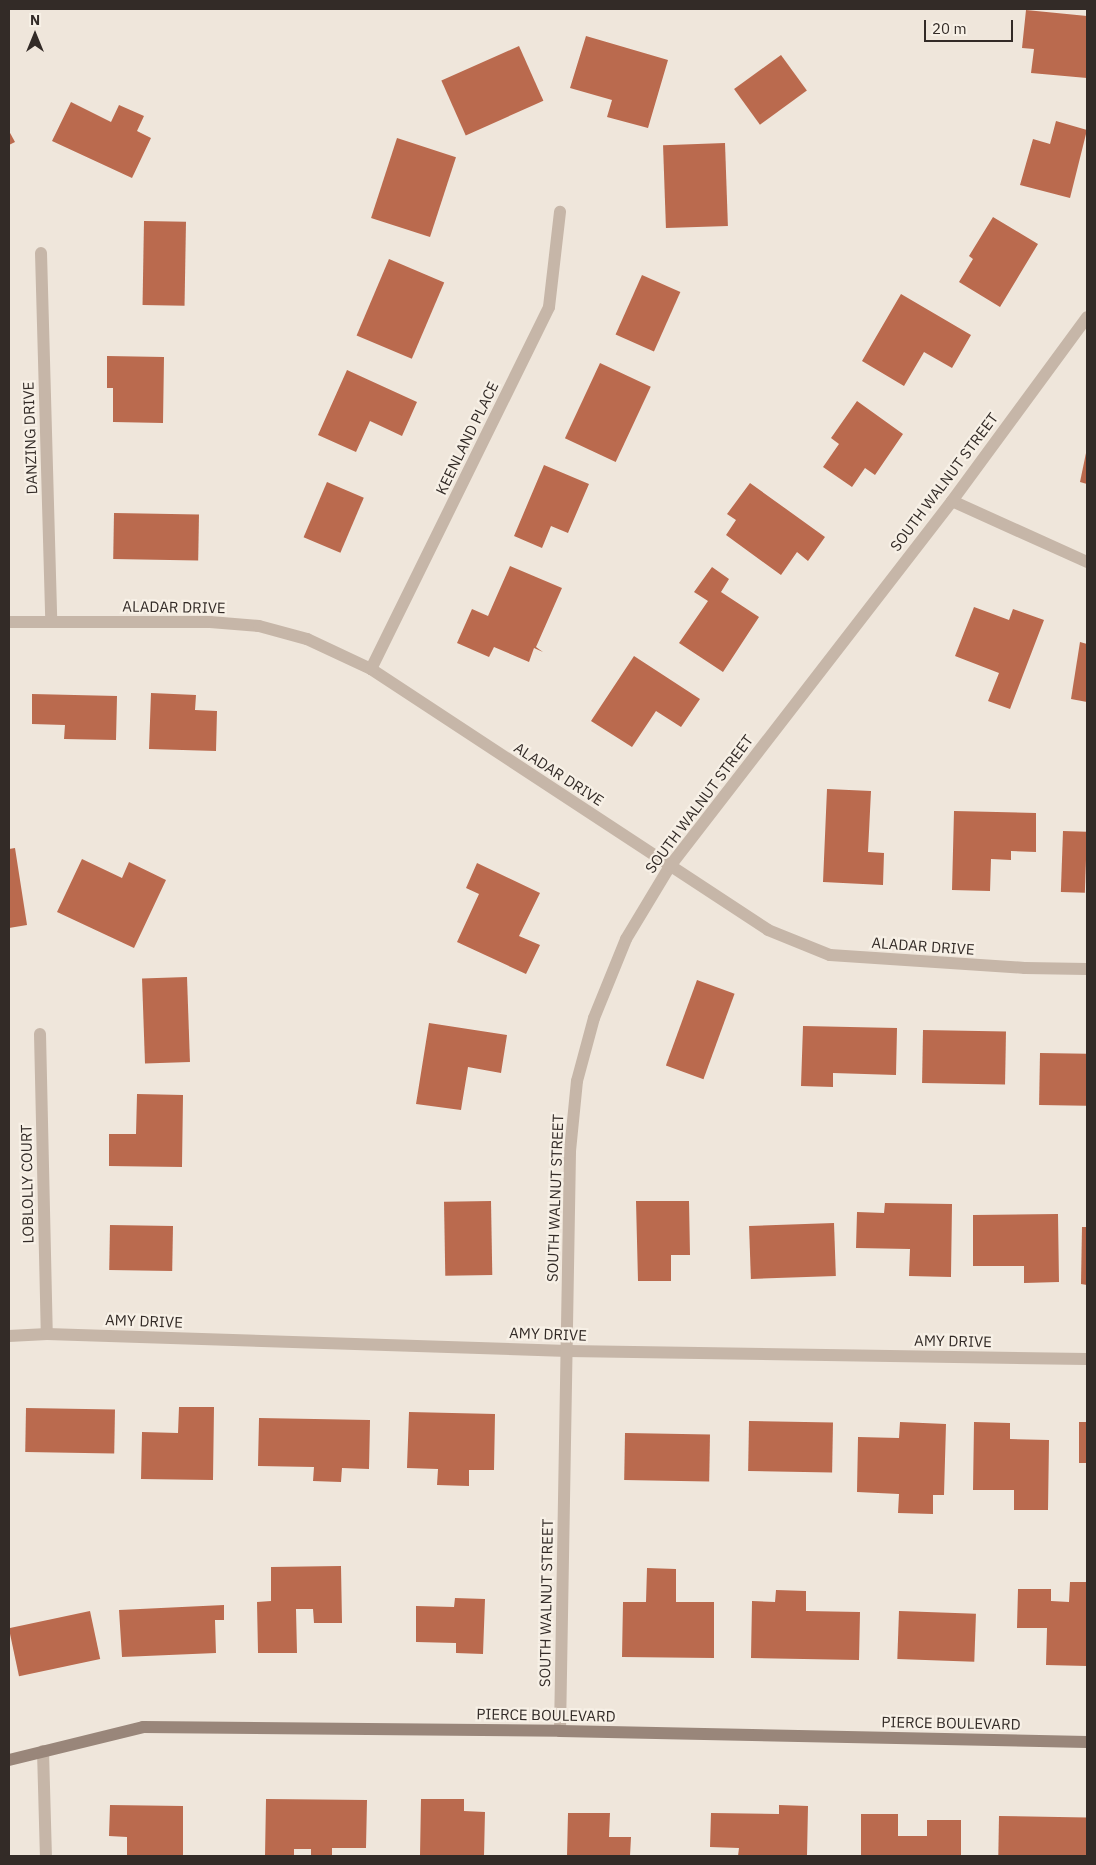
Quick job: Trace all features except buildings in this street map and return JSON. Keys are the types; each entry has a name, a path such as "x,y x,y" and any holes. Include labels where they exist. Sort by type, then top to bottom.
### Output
{"street":[{"name":"KEENLAND PLACE","path":"371,669 549,307 560,212"},
{"name":"DANZING DRIVE","path":"41,253 51,622"},
{"name":"SOUTH WALNUT STREET","path":"560,1731 570,1151 577,1081 594,1018 626,939 670,866 952,501 1087,317"},
{"path":"952,501 1087,562"},
{"name":"ALADAR DRIVE","path":"9,622 210,622 259,626 307,639 371,669 768,930 830,955 1025,968 1087,969"},
{"name":"LOBLOLLY COURT","path":"40,1034 47,1334"},
{"name":"AMY DRIVE","path":"9,1336 47,1334 568,1351 1087,1359"},
{"name":"PIERCE BOULEVARD","path":"9,1760 43,1750 143,1728 560,1731 1087,1742"},
{"path":"43,1750 46,1856"}]}
